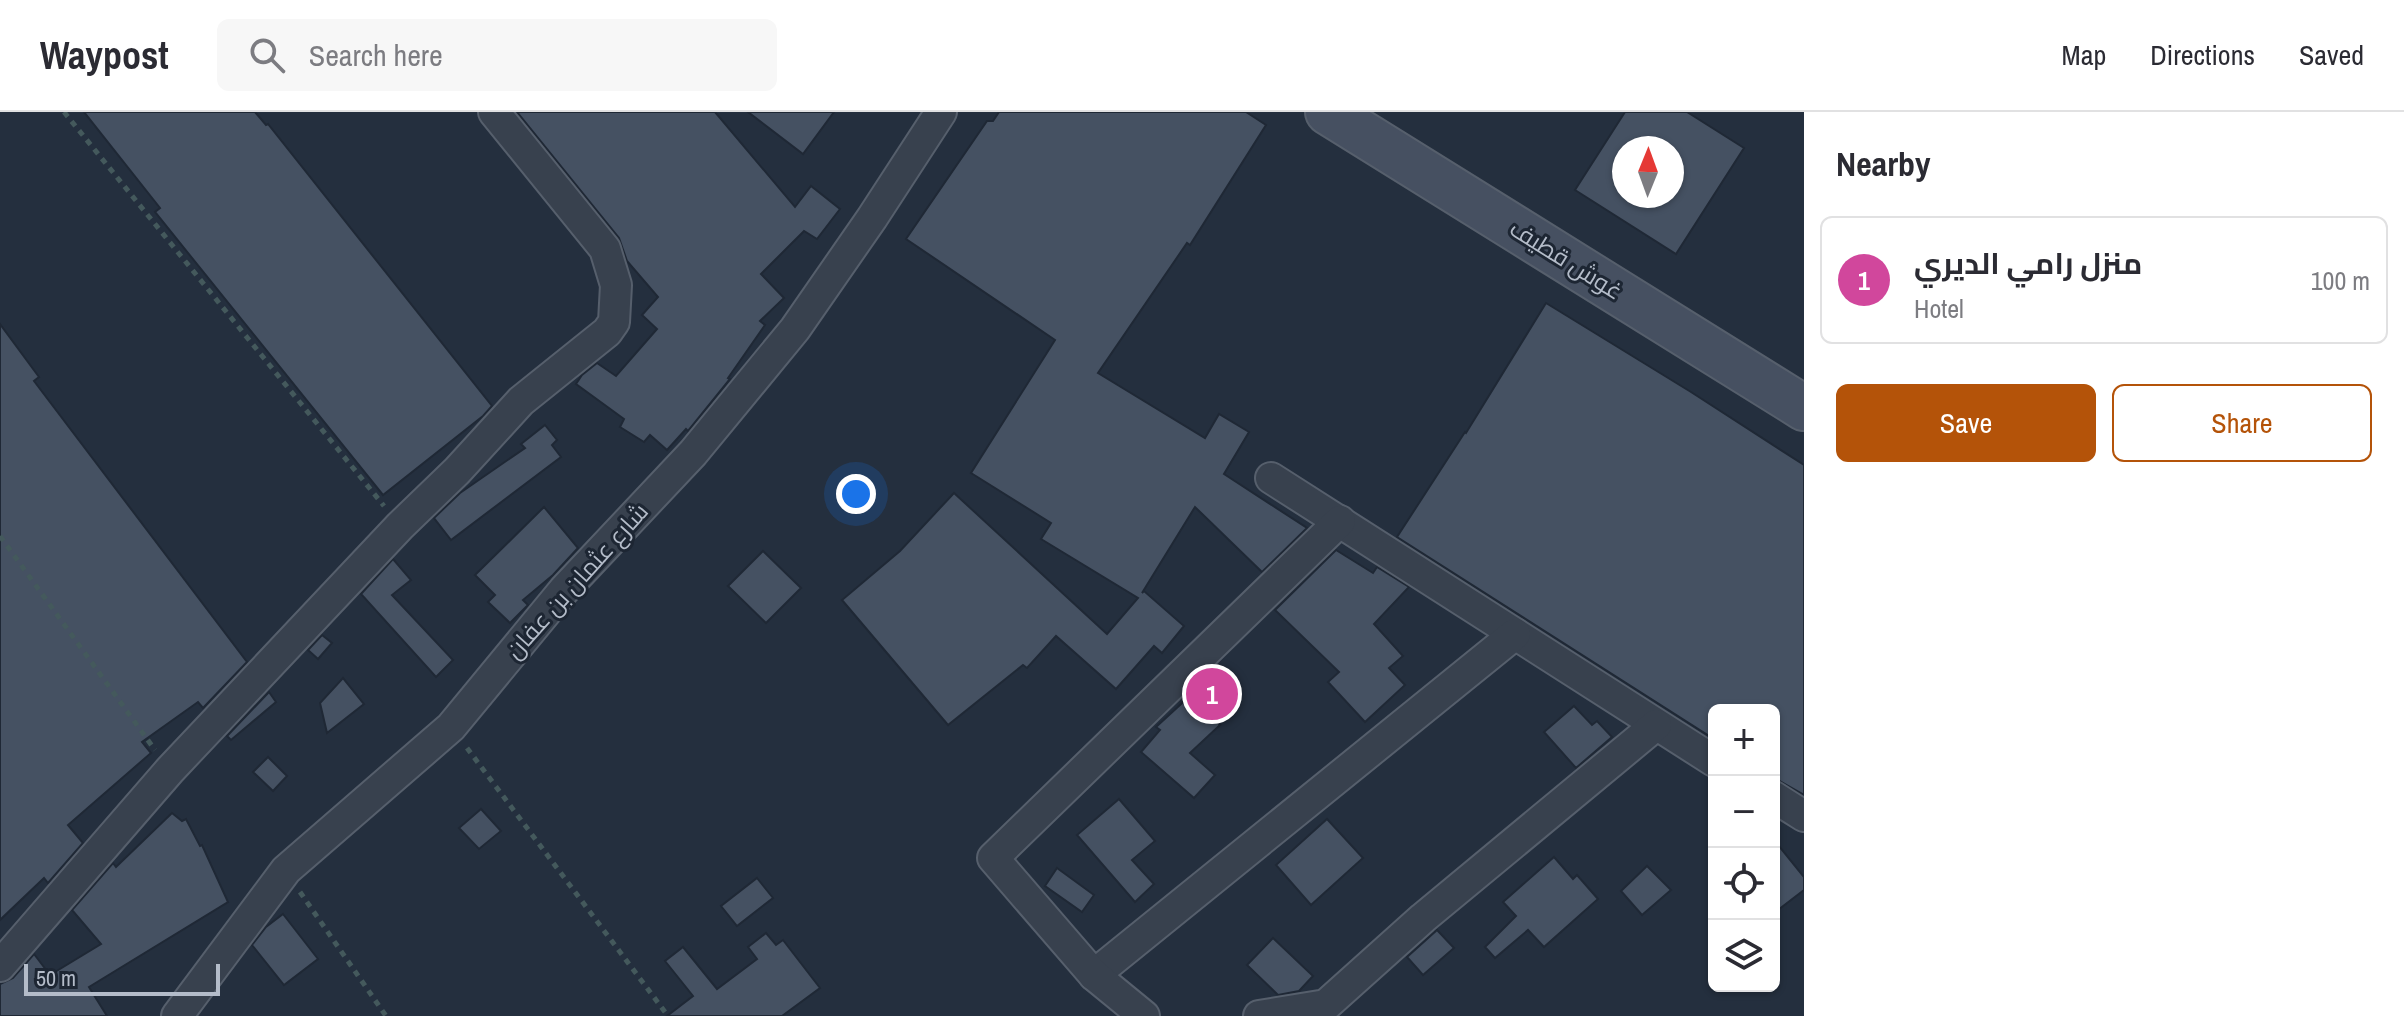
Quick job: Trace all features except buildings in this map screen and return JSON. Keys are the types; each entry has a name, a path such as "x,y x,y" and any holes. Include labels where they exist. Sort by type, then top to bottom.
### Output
{"main road":[{"name":"غوش قطيف","path":"1328,112 1804,408"}],"street":[{"path":"0,966 170,770 400,526 457,471 521,401 607,332 614,322 616,285 605,249 494,112"},
{"name":"شارع عثمان بن عفان","path":"177,1016 286,870 451,727 564,590 693,453 795,329 941,112"},
{"path":"1271,478 1708,757"},
{"path":"1144,1016 1094,975 993,858 1340,521"},
{"path":"1094,975 1515,634"},
{"path":"1259,1016 1326,1005 1423,918 1656,725"},
{"path":"1780,801 1804,816"}],"path":[{"path":"64,112 400,526"},
{"path":"0,536 170,770"},
{"path":"451,727 668,1016"},
{"path":"286,870 386,1016"}],"place":[{"name":"منزل رامي الديري","path":"1212,694"}]}
